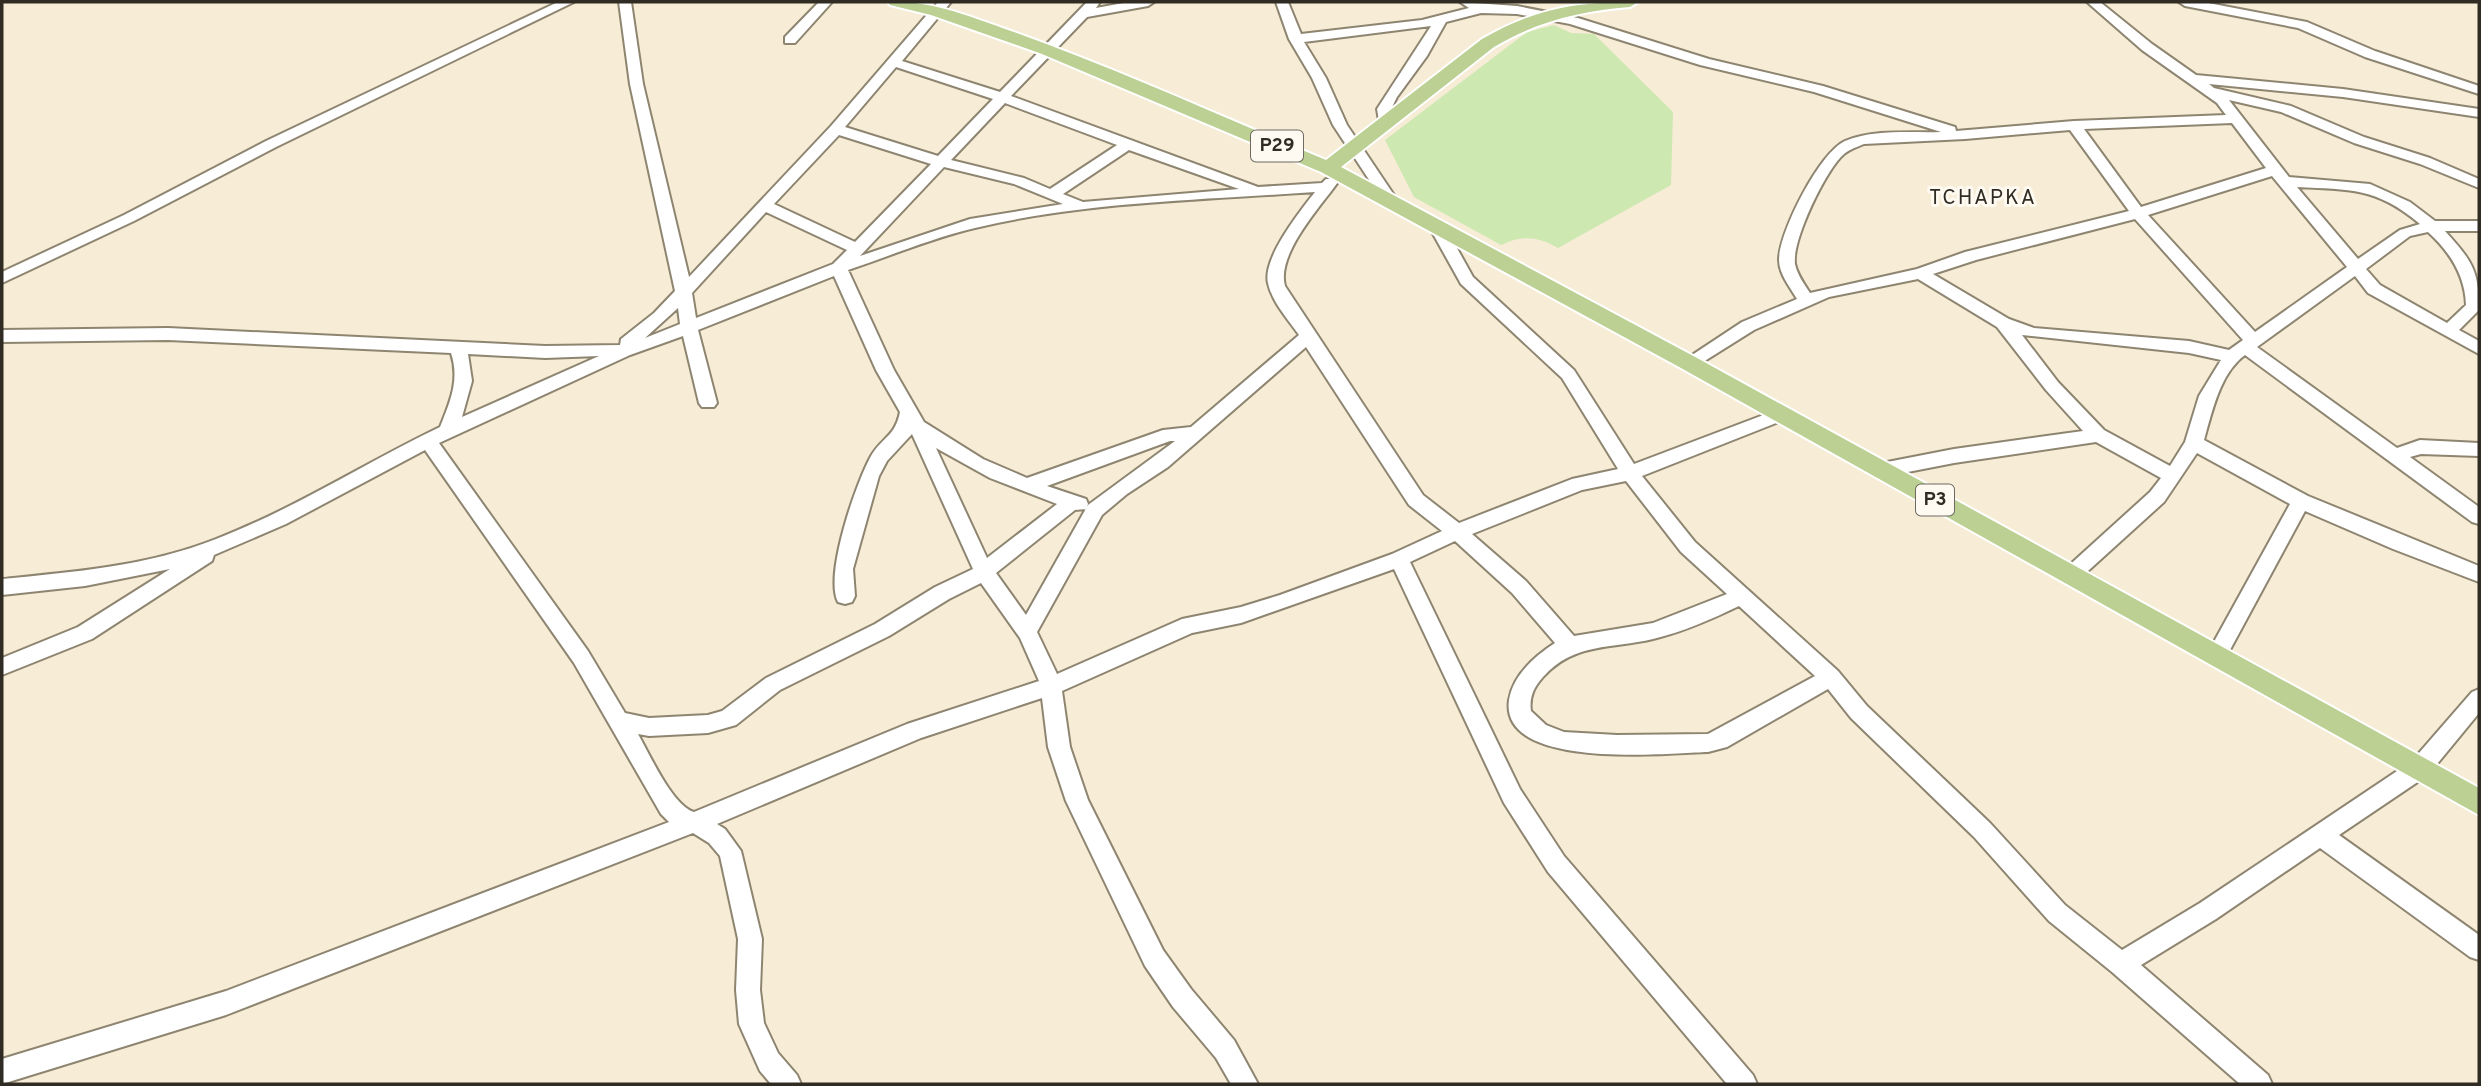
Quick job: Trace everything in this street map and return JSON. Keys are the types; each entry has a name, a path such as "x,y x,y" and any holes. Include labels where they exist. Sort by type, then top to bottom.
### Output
{"main road":[{"name":"P29","path":"896,2 940,5 1331,176 1356,145 1488,43 1513,28 1545,14 1568,8 1630,2"},
{"name":"P3","path":"1331,176 1435,223 2479,802"}],"street":[{"path":"2,278 129,218 271,144 568,2"},
{"path":"625,2 634,72 708,403"},
{"path":"790,40 826,2"},
{"path":"839,268 1094,2"},
{"path":"1083,13 1148,2"},
{"path":"1282,2 1296,39 1319,78 1340,125 1356,145 1390,201"},
{"path":"1466,2 1486,9 1545,14 1705,62 1818,89 1965,135"},
{"path":"2093,2 2147,47 2212,92 2374,289 2479,348"},
{"path":"2185,2 2302,26 2370,54 2479,90"},
{"path":"2,336 168,334 458,350 545,352 622,349 643,333 836,129 940,5"},
{"path":"1296,39 1440,21 1486,9 1513,28"},
{"path":"1386,121 1384,109 1390,97 1420,56 1440,21"},
{"path":"892,62 1001,97 1263,192"},
{"path":"2191,78 2343,93 2479,113"},
{"path":"2212,92 2286,109 2359,140 2447,170 2479,184"},
{"path":"1806,300 1791,275 1786,258 1795,227 1836,153 1847,145 1863,140 1965,135 2074,125 2236,119"},
{"path":"2074,125 2138,213 2244,348 2479,517"},
{"path":"836,129 940,162 1019,181 1082,207"},
{"path":"1052,194 1100,165 1128,144"},
{"path":"2,681 39,663 220,545 363,477 447,430 622,349 689,327 839,268 970,224 1082,207 1263,192 1331,176"},
{"path":"1331,176 1284,250 1274,281 1307,337 1416,500 1457,532 1518,587 1570,646"},
{"path":"1689,363 1748,326 1825,293 1920,273 1971,256 2279,176 2371,188 2396,200 2432,226 2452,247 2475,282 2474,306 2448,331"},
{"path":"763,205 858,249"},
{"path":"1435,223 1466,280 1568,374 1630,473 1688,547 1831,677 1859,712 1983,830 2057,913 2121,964 2259,1084"},
{"path":"2071,575 2157,497 2173,477 2194,443 2208,396 2244,348 2405,233 2432,226 2479,226"},
{"path":"839,268 885,370 913,419 984,572 1027,632 1040,656 1051,686 1059,747 1077,801 1154,958 1182,998 1225,1049 1245,1084"},
{"path":"1920,273 2003,323 2032,333 2189,347 2244,348"},
{"path":"2003,323 2052,386 2098,435 2173,477"},
{"path":"1027,632 1095,510 1120,489 1150,472 1307,337"},
{"path":"447,430 466,377 458,350"},
{"path":"2,1072 226,1003 785,787 915,731 1051,686 1189,625 1252,612 1399,559 1457,532 1579,484 1630,473 1780,415"},
{"path":"913,419 969,461 1025,486 1095,510"},
{"path":"845,596 843,569 870,476 880,457 913,419"},
{"path":"1025,486 1169,435 1193,433"},
{"path":"1882,470 1954,456 2098,435"},
{"path":"428,441 581,657 669,807 679,817 695,821 727,844 750,939 748,990 752,1024 768,1062 788,1084"},
{"path":"2194,443 2301,501 2400,544 2479,574"},
{"path":"2395,456 2420,447 2479,449"},
{"path":"2217,655 2301,501"},
{"path":"617,720 649,727 708,724 728,719 773,684 882,629 984,572 1072,502"},
{"path":"2,587 57,582 142,568 220,545"},
{"path":"1399,559 1512,796 1556,864 1744,1084"},
{"path":"1741,596 1709,612 1653,631 1570,646 1552,656 1531,675 1522,688 1518,701 1520,712 1536,731 1565,741 1708,743 1719,740 1831,677"},
{"path":"2,667 85,633"},
{"path":"2121,964 2208,911 2420,768 2479,698"},
{"path":"2319,834 2479,949"}],"green space":[{"path":"1554,25 1571,33 1594,34 1673,112 1671,185 1558,248 1529,238 1501,245 1414,197 1385,140 1527,32"}],"district":[{"name":"TCHAPKA","path":"1983,198"}]}
